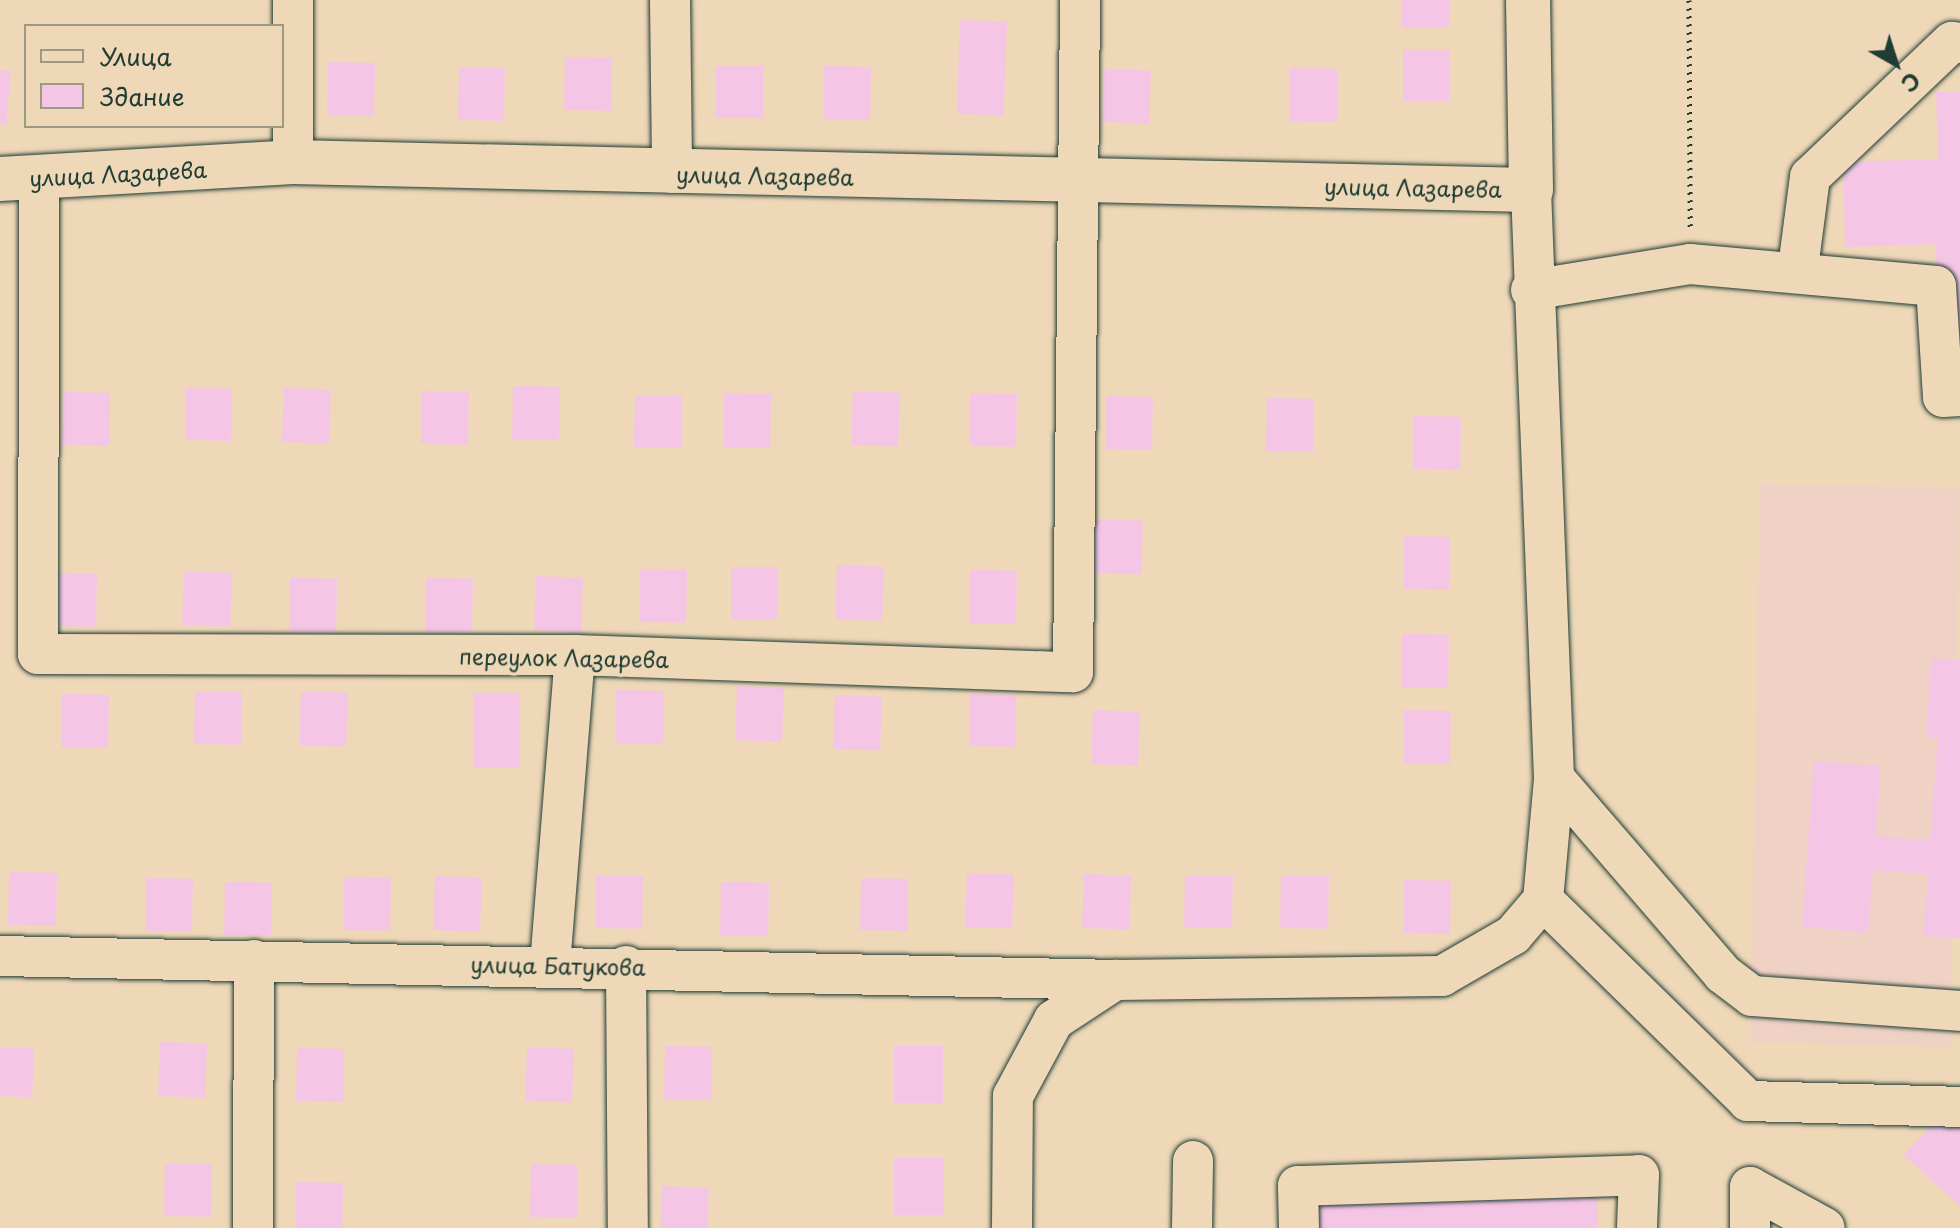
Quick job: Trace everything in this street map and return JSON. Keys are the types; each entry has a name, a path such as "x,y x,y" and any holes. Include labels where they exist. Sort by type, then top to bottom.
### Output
{"main road":[{"path":"1528,0 1531,190"},
{"name":"улица Лазарева","path":"20,179 293,162 672,173 1531,190"}],"street":[{"path":"293,0 293,162"},
{"path":"670,0 672,173"},
{"path":"1080,0 1084,181"},
{"path":"1798,268 1810,177 1952,42 1960,43"},
{"name":"переулок Лазарева","path":"20,179 38,654 575,655 1073,672 1084,181"},
{"path":"1531,190 1531,290 1554,778 1543,900 1748,1101 1960,1107"},
{"path":"1531,290 1690,264 1798,268 1936,286 1943,397 1960,396"},
{"path":"550,965 575,655"},
{"path":"1554,778 1723,974 1752,996 1960,1011"},
{"name":"улица Батукова","path":"0,956 626,966 1115,980 1442,976 1513,935 1543,900"},
{"path":"253,1228 254,960"},
{"path":"626,966 628,1228"},
{"path":"1012,1228 1013,1096 1054,1020 1115,980"},
{"path":"1192,1228 1193,1161"},
{"path":"1299,1228 1298,1186 1639,1175 1637,1228"},
{"path":"1750,1228 1750,1187 1825,1228"}],"path":[{"path":"1689,0 1690,264"}],"shaded area":[{"path":"1760,484 1960,487 1950,1046 1750,1043"}],"building":[{"path":"1402,0 1449,0 1449,28 1402,28"},
{"path":"960,20 1007,22 1004,116 957,114"},
{"path":"1403,49 1449,49 1449,101 1403,101"},
{"path":"565,57 612,58 611,111 564,110"},
{"path":"328,62 375,63 374,116 327,115"},
{"path":"716,66 763,66 763,118 716,118"},
{"path":"824,66 871,67 870,120 823,119"},
{"path":"459,67 505,68 504,121 458,120"},
{"path":"1290,68 1338,69 1337,122 1289,121"},
{"path":"1104,69 1151,71 1149,124 1102,122"},
{"path":"0,70 11,71 6,125 0,124"},
{"path":"1936,92 1960,92 1960,364 1939,365 1935,244 1845,247 1843,162 1938,159"},
{"path":"513,386 560,387 559,440 512,439"},
{"path":"186,388 232,389 231,441 185,440"},
{"path":"284,388 331,390 329,444 282,442"},
{"path":"422,391 469,392 468,445 421,444"},
{"path":"853,391 900,393 898,447 851,445"},
{"path":"63,392 110,393 109,446 62,445"},
{"path":"724,393 771,394 770,448 723,447"},
{"path":"970,393 1017,394 1016,447 969,446"},
{"path":"635,395 682,396 681,448 634,447"},
{"path":"1106,396 1153,397 1152,450 1105,449"},
{"path":"1267,398 1314,399 1313,452 1266,451"},
{"path":"1414,416 1461,417 1460,470 1413,469"},
{"path":"1096,519 1143,521 1141,575 1094,573"},
{"path":"1404,536 1450,537 1449,590 1403,589"},
{"path":"837,565 884,567 882,621 835,619"},
{"path":"731,567 778,567 778,619 731,619"},
{"path":"640,569 687,570 686,623 639,622"},
{"path":"970,570 1017,571 1016,624 969,623"},
{"path":"184,571 232,573 230,627 182,625"},
{"path":"50,573 97,574 96,627 49,626"},
{"path":"536,576 583,578 581,632 534,630"},
{"path":"290,578 337,579 336,632 289,631"},
{"path":"426,578 473,579 472,632 425,631"},
{"path":"1402,634 1449,635 1448,688 1401,687"},
{"path":"1931,658 1960,660 1960,938 1923,936 1928,874 1873,870 1868,932 1802,927 1814,761 1881,766 1875,836 1930,840 1938,738 1926,737"},
{"path":"737,686 784,688 782,742 735,740"},
{"path":"616,690 664,691 663,744 615,743"},
{"path":"195,691 242,692 241,745 194,744"},
{"path":"301,691 348,693 346,747 299,745"},
{"path":"474,693 520,693 520,768 474,768"},
{"path":"62,694 109,695 108,748 61,747"},
{"path":"970,694 1016,695 1015,747 969,746"},
{"path":"835,695 882,697 880,751 833,749"},
{"path":"1093,710 1140,712 1138,766 1091,764"},
{"path":"1404,710 1451,711 1450,764 1403,763"},
{"path":"9,872 57,873 56,926 8,925"},
{"path":"967,873 1014,875 1012,929 965,927"},
{"path":"1084,874 1131,876 1129,930 1082,928"},
{"path":"596,875 643,876 642,929 595,928"},
{"path":"1185,875 1233,876 1232,928 1184,927"},
{"path":"1281,875 1329,876 1328,929 1280,928"},
{"path":"435,876 482,878 480,932 433,930"},
{"path":"344,877 391,878 390,931 343,930"},
{"path":"146,878 193,879 192,932 145,931"},
{"path":"861,878 908,879 907,931 860,930"},
{"path":"1404,880 1451,881 1450,934 1403,933"},
{"path":"225,882 272,883 271,936 224,935"},
{"path":"721,882 769,883 768,936 720,935"},
{"path":"160,1042 207,1044 205,1098 158,1096"},
{"path":"665,1046 712,1047 711,1100 664,1099"},
{"path":"894,1046 943,1046 943,1103 894,1103"},
{"path":"0,1047 34,1048 32,1097 0,1096"},
{"path":"527,1047 574,1049 572,1103 525,1101"},
{"path":"297,1048 344,1049 343,1102 296,1101"},
{"path":"1945,1110 1960,1124 1960,1206 1904,1155"},
{"path":"894,1158 944,1158 944,1215 894,1215"},
{"path":"165,1163 212,1164 211,1217 164,1216"},
{"path":"531,1164 578,1165 577,1218 530,1217"},
{"path":"296,1182 343,1183 342,1228 295,1228"},
{"path":"662,1186 709,1188 708,1228 661,1228"},
{"path":"1310,1194 1598,1194 1598,1228 1310,1228"}]}
